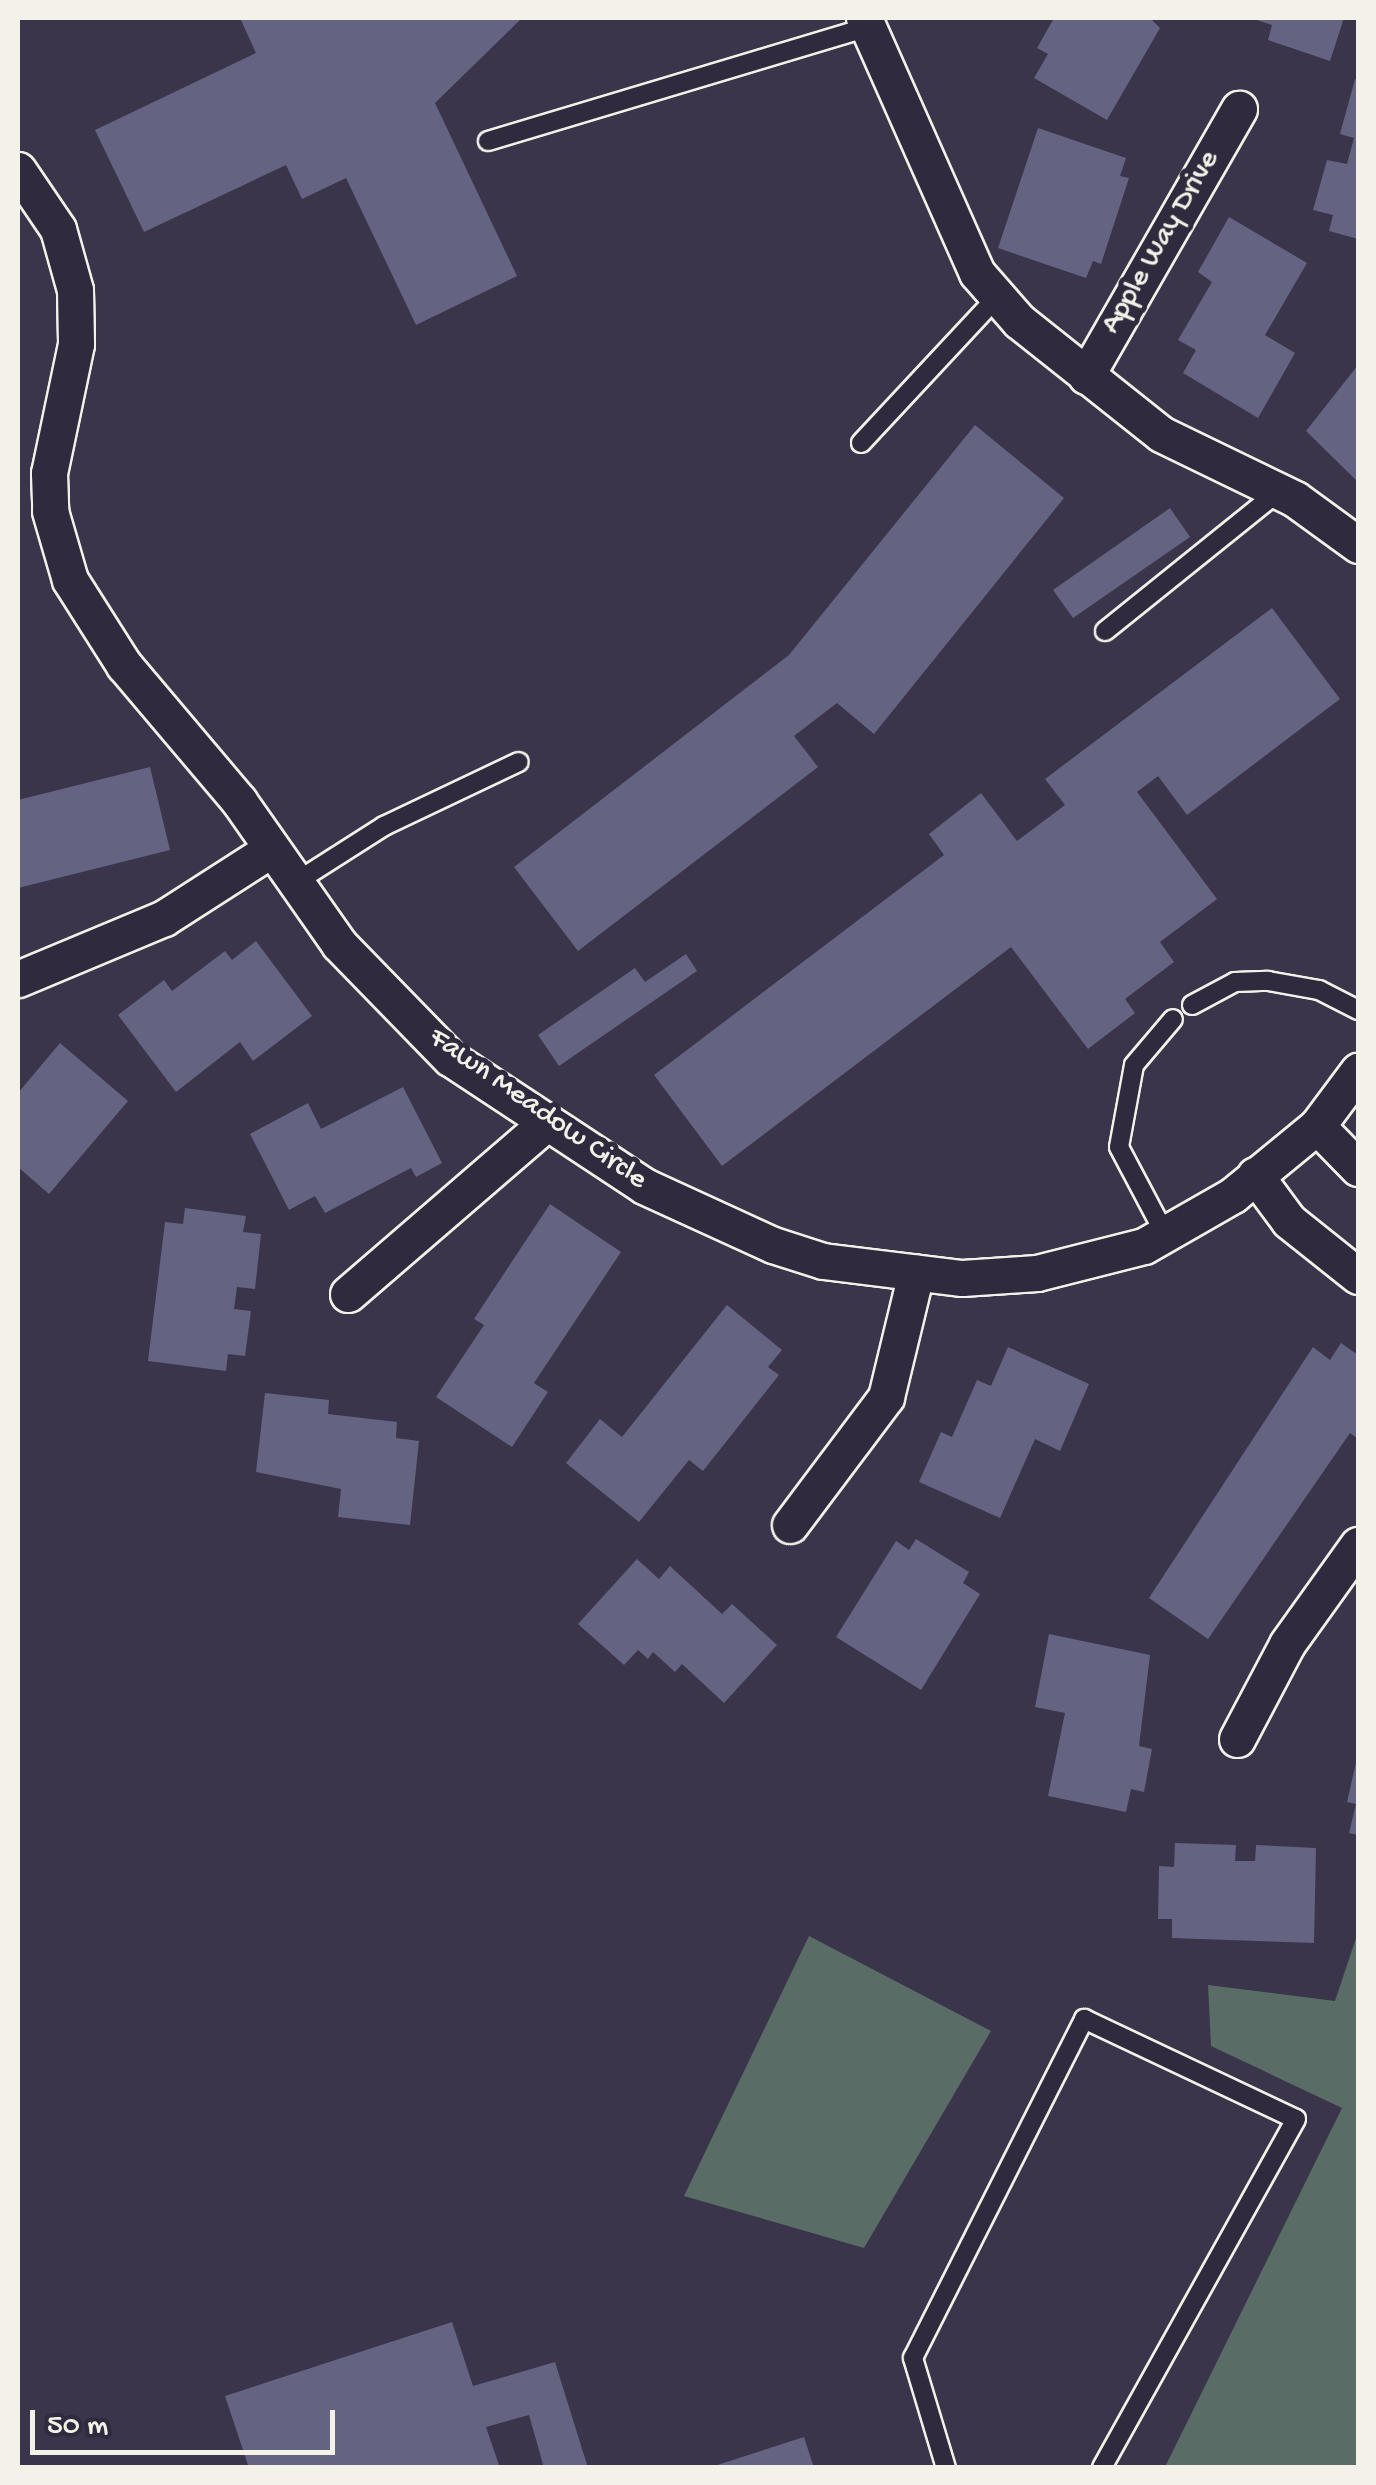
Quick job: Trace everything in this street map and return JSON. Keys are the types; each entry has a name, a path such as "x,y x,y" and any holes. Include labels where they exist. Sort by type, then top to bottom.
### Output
{"street":[{"path":"867,22 977,273 998,297 1086,376 1161,434 1278,491 1358,545"},
{"name":"Apple Way Drive","path":"1086,376 1239,109"},
{"name":"Fawn Meadow Circle","path":"18,170 58,229 75,290 76,344 49,472 57,548 124,665 270,850 292,884 400,1012 450,1058 644,1186 773,1245 822,1261 916,1272 1037,1273 1096,1262 1165,1234 1255,1175 1317,1126 1358,1071"},
{"path":"18,979 164,918 270,850"},
{"path":"348,1294 547,1122"},
{"path":"1317,1126 1358,1168"},
{"path":"1255,1175 1289,1220 1358,1276"},
{"path":"790,1525 886,1397 916,1272"},
{"path":"1237,1739 1287,1644 1358,1545"}],"lane":[{"path":"488,141 867,22"},
{"path":"861,443 998,297"},
{"path":"1105,630 1278,491"},
{"path":"292,884 384,826 519,762"},
{"path":"1192,1005 1235,982 1268,981 1319,990 1358,1010"},
{"path":"1165,1234 1118,1147 1134,1066 1173,1019"},
{"path":"946,2468 913,2358 1084,2019 1296,2119 1102,2468"}],"green space":[{"path":"1358,1932 1358,2467 1165,2467 1342,2108 1211,2046 1208,1985 1335,2001"},
{"path":"809,1936 991,2031 864,2248 684,2196"}],"building":[{"path":"240,18 522,18 435,103 517,276 416,325 346,178 302,199 286,165 144,232 95,130 256,53"},
{"path":"1054,18 1150,18 1160,28 1107,120 1034,78 1048,54 1037,48"},
{"path":"1251,18 1344,18 1330,61 1268,40 1272,25"},
{"path":"1355,79 1358,239 1329,231 1333,215 1313,210 1327,160 1347,164 1354,138 1340,134"},
{"path":"1038,128 1126,158 1120,176 1129,178 1101,264 1093,261 1086,278 998,248"},
{"path":"1229,217 1307,263 1265,335 1295,353 1258,418 1183,373 1196,350 1178,340 1212,282 1198,272"},
{"path":"1358,365 1358,482 1306,431"},
{"path":"975,425 1064,498 874,734 837,703 794,736 818,767 578,951 514,867 789,655"},
{"path":"1170,508 1190,537 1073,618 1053,590"},
{"path":"1272,608 1340,699 1187,815 1158,776 1137,792 1217,899 1160,942 1174,962 1125,999 1135,1013 1088,1049 1011,947 722,1166 654,1075 944,855 929,834 981,793 1017,841 1065,805 1045,779"},
{"path":"150,767 170,850 18,888 18,800"},
{"path":"256,941 312,1016 253,1061 240,1042 176,1092 118,1015 164,980 172,991 225,951 232,960"},
{"path":"686,954 697,971 559,1066 538,1035 635,968 645,982"},
{"path":"60,1043 128,1101 49,1194 18,1167 18,1093"},
{"path":"403,1087 442,1163 416,1177 411,1168 325,1213 315,1196 289,1210 250,1134 308,1103 321,1129"},
{"path":"550,1204 621,1252 534,1383 548,1392 512,1447 436,1397 484,1325 474,1319"},
{"path":"185,1208 246,1216 243,1232 261,1234 255,1289 237,1287 234,1309 251,1311 245,1356 228,1354 226,1371 148,1361 165,1222 183,1224"},
{"path":"727,1305 782,1350 768,1367 779,1375 703,1471 689,1460 639,1522 566,1463 600,1419 622,1437"},
{"path":"1341,1343 1358,1355 1358,1439 1350,1433 1208,1639 1149,1598 1313,1347 1330,1360"},
{"path":"1008,1347 1089,1384 1060,1451 1035,1439 1000,1518 919,1482 941,1432 952,1437 977,1380 991,1386"},
{"path":"265,1393 329,1400 328,1414 397,1422 396,1438 419,1441 410,1525 338,1517 341,1489 256,1472"},
{"path":"916,1539 969,1572 963,1583 980,1594 921,1690 836,1637 896,1541 909,1550"},
{"path":"637,1559 659,1579 670,1566 722,1614 732,1604 777,1645 724,1703 682,1664 675,1672 653,1652 648,1659 638,1650 624,1665 578,1624"},
{"path":"1049,1634 1150,1655 1139,1746 1152,1749 1144,1792 1131,1789 1126,1812 1048,1796 1065,1713 1035,1707"},
{"path":"1357,1758 1358,1835 1349,1833 1356,1804 1347,1802"},
{"path":"1175,1843 1236,1845 1235,1861 1255,1861 1256,1845 1316,1848 1314,1943 1172,1938 1172,1919 1158,1919 1159,1866 1174,1867"},
{"path":"452,2322 473,2386 555,2362 588,2468 544,2468 529,2415 486,2427 500,2468 249,2468 225,2396"},
{"path":"804,2437 814,2468 711,2468 711,2467"}]}
